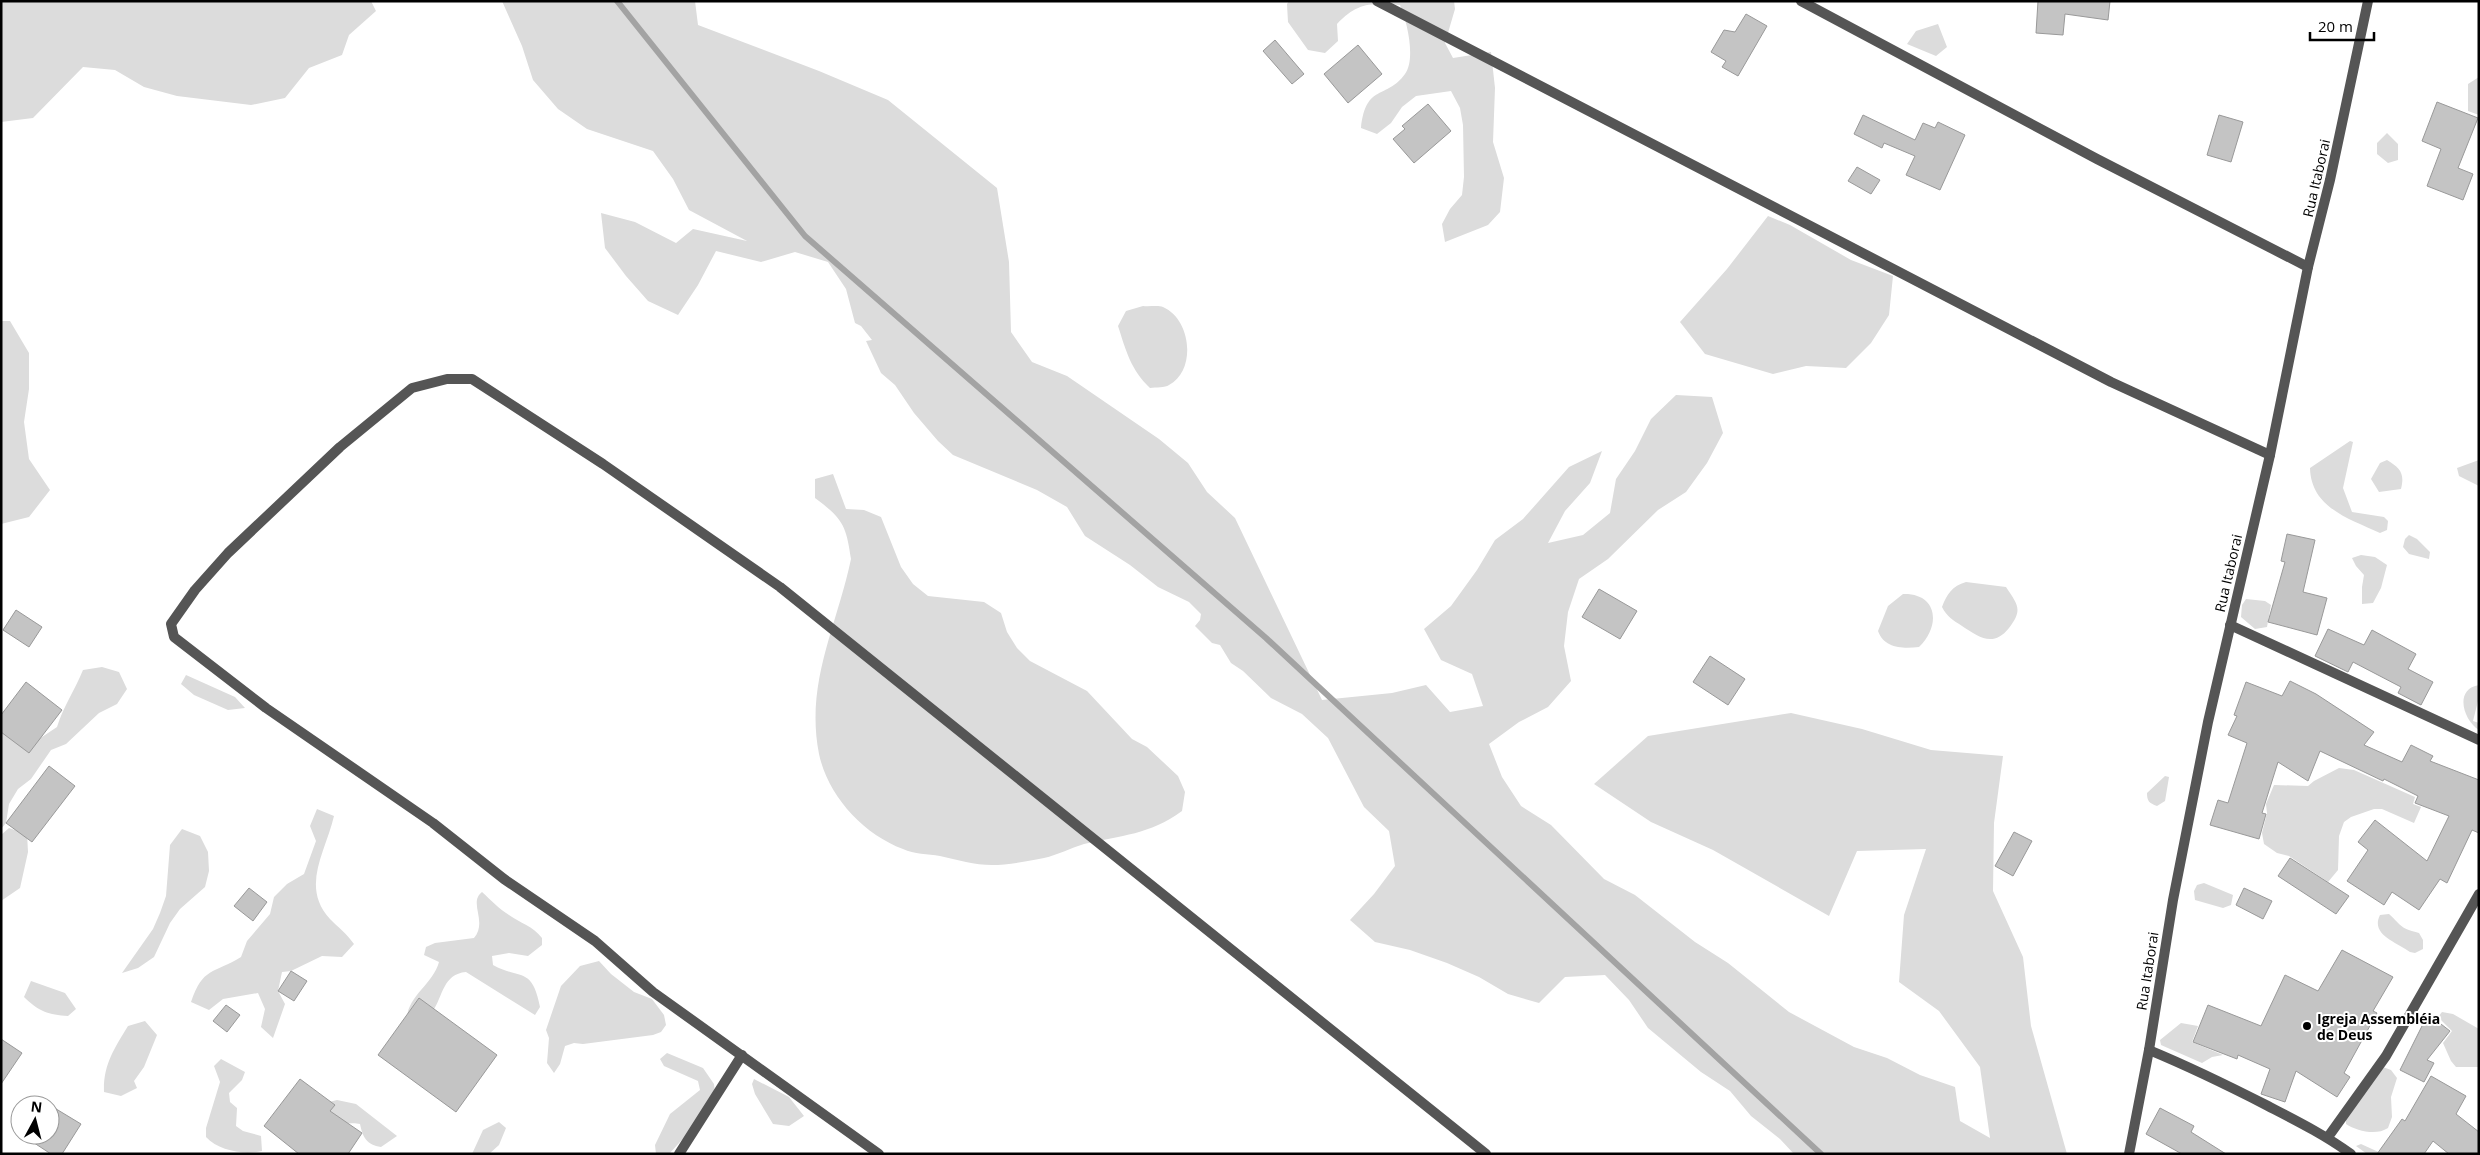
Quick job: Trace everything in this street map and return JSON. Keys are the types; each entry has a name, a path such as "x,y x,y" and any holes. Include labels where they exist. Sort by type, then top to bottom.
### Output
{"street":[{"path":"1377,1 2111,382 2270,455"},
{"path":"1801,1 2097,159 2308,267"},
{"name":"Rua Itaborai","path":"2129,1154 2149,1050 2173,900 2230,625 2270,455 2308,267 2330,180 2368,1"},
{"path":"879,1154 653,992 595,941 504,878 433,823 266,708 174,638 172,624 194,590 228,553 340,448 412,388 447,379 472,379 602,464 780,587 1486,1154"},
{"path":"2230,625 2479,740"},
{"path":"2328,1137 2386,1056 2479,894"},
{"path":"2149,1050 2190,1067 2328,1137 2351,1154"},
{"path":"679,1154 742,1055"}],"shaded area":[{"path":"1,1 371,1 376,11 349,35 342,55 309,68 285,98 251,105 177,96 144,87 115,70 83,67 33,118 1,122"},
{"path":"502,1 695,1 698,25 819,71 888,100 997,188 1009,262 1011,332 1032,362 1067,376 1159,439 1188,463 1207,492 1235,518 1322,700 1392,693 1426,685 1450,712 1483,706 1472,674 1441,660 1424,629 1451,606 1477,570 1495,540 1523,519 1569,467 1602,451 1590,483 1565,511 1548,543 1583,535 1610,513 1616,479 1635,451 1651,419 1676,395 1712,397 1723,433 1707,463 1686,492 1658,510 1608,559 1579,579 1568,612 1564,646 1571,681 1548,707 1519,722 1489,744 1502,777 1521,806 1551,825 1604,879 1635,895 1695,942 1728,963 1789,1012 1854,1047 1887,1058 1920,1075 1955,1087 1960,1121 1990,1138 1980,1067 1939,1011 1899,982 1904,915 1926,849 1857,851 1829,916 1713,850 1651,822 1594,784 1648,736 1791,713 1862,729 1931,750 2003,756 1994,823 1993,891 2023,957 2031,1026 2067,1154 1794,1154 1780,1139 1751,1116 1730,1091 1701,1072 1648,1028 1629,1000 1605,975 1565,977 1539,1003 1508,994 1479,977 1447,963 1410,950 1375,942 1350,920 1374,894 1395,866 1389,831 1364,807 1328,738 1302,714 1271,698 1243,671 1231,663 1220,645 1212,643 1195,626 1200,620 1201,614 1189,602 1158,587 1130,565 1085,536 1067,507 1037,490 953,455 938,441 914,413 895,385 881,373 866,341 872,340 861,326 855,323 846,289 828,262 795,252 761,262 716,251 698,285 678,315 648,301 605,248 601,213 635,222 676,243 693,229 747,241 689,210 673,179 653,151 587,129 558,109 533,80 522,46"},
{"path":"1289,1 1454,1 1455,9 1445,43 1453,58 1491,52 1495,88 1493,142 1504,178 1500,212 1488,225 1445,242 1442,224 1450,209 1462,195 1464,177 1463,125 1460,108 1451,91 1416,96 1402,107 1391,123 1377,134 1361,128 1367,104 1372,98 1398,82 1408,67 1410,59 1409,40 1400,5 1373,4 1352,11 1337,24 1338,41 1325,53 1308,50 1288,22 1287,4"},
{"path":"1938,24 1947,47 1936,56 1907,44 1916,31"},
{"path":"2479,77 2479,115 2468,111 2468,84"},
{"path":"2387,133 2398,144 2398,160 2388,163 2377,154 2377,143"},
{"path":"1768,216 1790,225 1851,260 1893,276 1889,315 1871,343 1846,368 1806,366 1773,374 1705,354 1680,322 1727,269"},
{"path":"1143,306 1163,307 1180,322 1185,333 1187,357 1184,368 1178,378 1165,387 1150,388 1143,381 1130,360 1118,326 1126,311"},
{"path":"1,321 10,321 29,353 29,389 24,422 29,459 50,490 29,517 1,524"},
{"path":"2350,441 2353,442 2343,488 2352,512 2384,517 2388,521 2387,530 2380,533 2334,510 2317,493 2312,482 2310,468"},
{"path":"2387,460 2402,475 2401,489 2379,492 2371,479 2380,463"},
{"path":"2479,460 2479,486 2459,476 2457,468"},
{"path":"833,474 846,509 864,510 881,517 901,567 913,584 928,596 984,602 1001,613 1007,632 1017,648 1030,661 1087,691 1132,739 1147,747 1178,776 1185,792 1182,811 1147,830 1084,844 1044,858 998,865 973,863 907,851 874,834 849,812 830,784 824,770 819,754 816,728 816,703 819,679 851,559 842,524 832,512 815,498 815,479"},
{"path":"2409,535 2417,539 2430,552 2429,559 2409,554 2403,547 2405,539"},
{"path":"2361,555 2375,557 2387,565 2381,588 2373,603 2362,604 2364,575 2352,558"},
{"path":"1966,582 2006,587 2014,598 2017,608 2016,617 2009,628 1997,638 1986,639 1974,634 1950,618 1942,607 1948,594 1957,586"},
{"path":"1903,594 1915,595 1923,599 1929,605 1932,612 1931,630 1919,647 1906,648 1894,646 1885,641 1878,631 1888,606"},
{"path":"2246,599 2265,601 2271,605 2267,627 2255,629 2241,617 2242,605"},
{"path":"102,667 119,672 127,689 117,704 99,713 66,744 51,750 31,779 18,789 9,804 6,823 1,829 1,727 25,744 42,737 57,727 62,712 83,670"},
{"path":"186,675 235,697 245,708 228,710 194,695 181,684"},
{"path":"2479,685 2479,697 2473,721 2479,723 2479,730 2473,725 2465,712 2464,698 2466,692"},
{"path":"2339,768 2354,770 2415,797 2413,804 2421,807 2414,823 2382,809 2374,809 2351,817 2344,822 2339,836 2338,870 2328,882 2289,856 2277,853 2264,844 2262,833 2267,813 2266,804 2274,785 2308,786"},
{"path":"2165,776 2169,777 2165,801 2157,806 2149,801 2147,793"},
{"path":"317,809 334,816 318,869 317,894 321,907 354,944 342,957 322,956 291,971 282,972 278,991 285,1004 273,1038 261,1027 265,1009 258,993 223,999 209,1010 191,1002 195,991 205,977 241,957 247,941 270,914 274,897 287,884 304,874 316,841 310,826"},
{"path":"9,828 27,834 28,852 20,888 1,901 1,835"},
{"path":"182,829 200,836 208,852 209,871 205,887 180,909 170,923 154,957 138,968 122,973 153,929 160,913 166,896 170,845"},
{"path":"2204,883 2233,895 2231,905 2223,908 2195,900 2194,891 2197,885"},
{"path":"482,892 502,910 531,928 542,938 542,945 528,956 509,953 492,956 493,965 524,976 529,980 537,994 540,1007 535,1015 466,972 458,974 448,981 433,1011 407,1017 412,1002 432,977 439,962 424,955 426,947 435,943 474,938 478,932 479,925 477,901 478,896"},
{"path":"2389,914 2408,930 2419,933 2423,940 2423,949 2415,953 2410,952 2382,933 2378,922 2380,915"},
{"path":"599,961 611,974 634,992 652,999 664,1015 666,1025 661,1032 653,1035 583,1044 574,1043 565,1046 560,1064 554,1073 547,1063 549,1038 546,1030 561,986 580,966"},
{"path":"31,981 65,993 76,1009 68,1016 55,1015 34,1006 24,997"},
{"path":"2442,1012 2453,1014 2479,1029 2479,1067 2456,1067 2451,1061 2443,1043 2452,1031 2438,1017"},
{"path":"145,1021 157,1035 144,1067 134,1081 137,1088 121,1096 104,1092 107,1065 118,1042 128,1026"},
{"path":"2181,1023 2198,1026 2192,1042 2223,1055 2212,1057 2202,1063 2161,1045 2160,1040"},
{"path":"667,1053 703,1068 714,1084 715,1093 690,1131 669,1154 656,1154 655,1145 670,1114 700,1090 698,1081 664,1066 660,1059"},
{"path":"221,1059 245,1072 242,1080 229,1093 230,1102 237,1108 236,1126 243,1131 261,1136 262,1151 232,1151 218,1146 206,1137 206,1128 220,1082 214,1066"},
{"path":"2383,1067 2391,1070 2397,1078 2391,1097 2392,1117 2388,1128 2378,1132 2367,1132 2346,1124 2346,1118"},
{"path":"754,1079 789,1097 804,1116 789,1126 773,1124 755,1094 752,1084"},
{"path":"337,1100 356,1104 397,1136 381,1147 372,1145 366,1140 360,1124 341,1124 303,1129 329,1102"},
{"path":"499,1122 506,1128 499,1145 489,1154 472,1154 483,1130"},
{"path":"2361,1144 2383,1154 2367,1154 2356,1146"}],"building":[{"path":"2038,1 2110,1 2108,20 2065,14 2063,35 2036,33"},
{"path":"1746,14 1767,26 1738,76 1722,67 1726,61 1711,52 1724,30 1735,32"},
{"path":"1275,40 1304,74 1292,84 1263,51"},
{"path":"1358,45 1382,74 1348,103 1324,74"},
{"path":"2437,102 2478,118 2458,168 2473,174 2463,200 2427,186 2441,149 2422,141"},
{"path":"1428,104 1451,131 1414,163 1393,139 1405,129 1402,126"},
{"path":"1863,115 1915,140 1923,123 1935,128 1938,122 1965,135 1940,190 1906,175 1915,156 1884,143 1882,148 1854,134"},
{"path":"2219,115 2243,122 2231,162 2207,155"},
{"path":"1857,167 1880,180 1871,194 1848,181"},
{"path":"2287,534 2315,540 2303,592 2327,598 2317,635 2268,622 2285,562 2281,561"},
{"path":"1599,589 1637,611 1620,639 1582,617"},
{"path":"16,610 42,627 29,647 3,630"},
{"path":"2328,629 2364,645 2372,630 2416,654 2408,669 2433,682 2421,705 2398,693 2401,687 2353,662 2348,672 2315,656"},
{"path":"1710,656 1745,679 1728,705 1693,682"},
{"path":"2290,681 2316,694 2374,732 2364,745 2402,762 2411,745 2433,756 2430,761 2479,780 2479,833 2472,830 2447,883 2440,879 2419,910 2392,892 2384,905 2347,881 2368,850 2358,842 2375,820 2427,861 2449,816 2415,803 2418,796 2320,751 2308,781 2278,762 2262,813 2266,814 2259,839 2210,825 2218,800 2228,803 2247,743 2228,735 2237,716 2234,715 2246,682 2282,696"},
{"path":"26,682 62,710 29,753 1,732 1,715"},
{"path":"49,766 75,786 32,842 6,823"},
{"path":"2014,832 2032,841 2013,876 1995,866"},
{"path":"2290,858 2349,896 2336,914 2278,876"},
{"path":"249,888 267,902 253,921 234,906"},
{"path":"2244,888 2272,901 2263,919 2236,905"},
{"path":"2342,950 2393,977 2373,1011 2377,1013 2344,1073 2350,1077 2337,1097 2296,1071 2285,1102 2261,1094 2270,1069 2238,1055 2237,1059 2193,1042 2208,1005 2261,1026 2285,975 2318,991"},
{"path":"291,971 307,981 294,1001 278,991"},
{"path":"419,998 497,1055 456,1112 378,1055"},
{"path":"226,1005 240,1015 227,1032 213,1021"},
{"path":"2428,1014 2450,1031 2427,1060 2434,1063 2424,1082 2400,1070"},
{"path":"1,1039 22,1053 1,1084"},
{"path":"2431,1076 2466,1096 2456,1114 2479,1132 2479,1154 2449,1154 2433,1141 2424,1154 2377,1154 2402,1119 2405,1121"},
{"path":"300,1079 335,1105 330,1111 362,1133 348,1154 299,1154 264,1126"},
{"path":"2160,1108 2194,1126 2191,1132 2226,1154 2182,1154 2146,1134"},
{"path":"60,1111 81,1124 62,1154 51,1154 37,1145 60,1145"}],"waterway":[{"path":"617,1 805,236 1266,638 1821,1154"}],"place":[{"name":"Igreja Assembléia de Deus","path":"2307,1026"}]}
